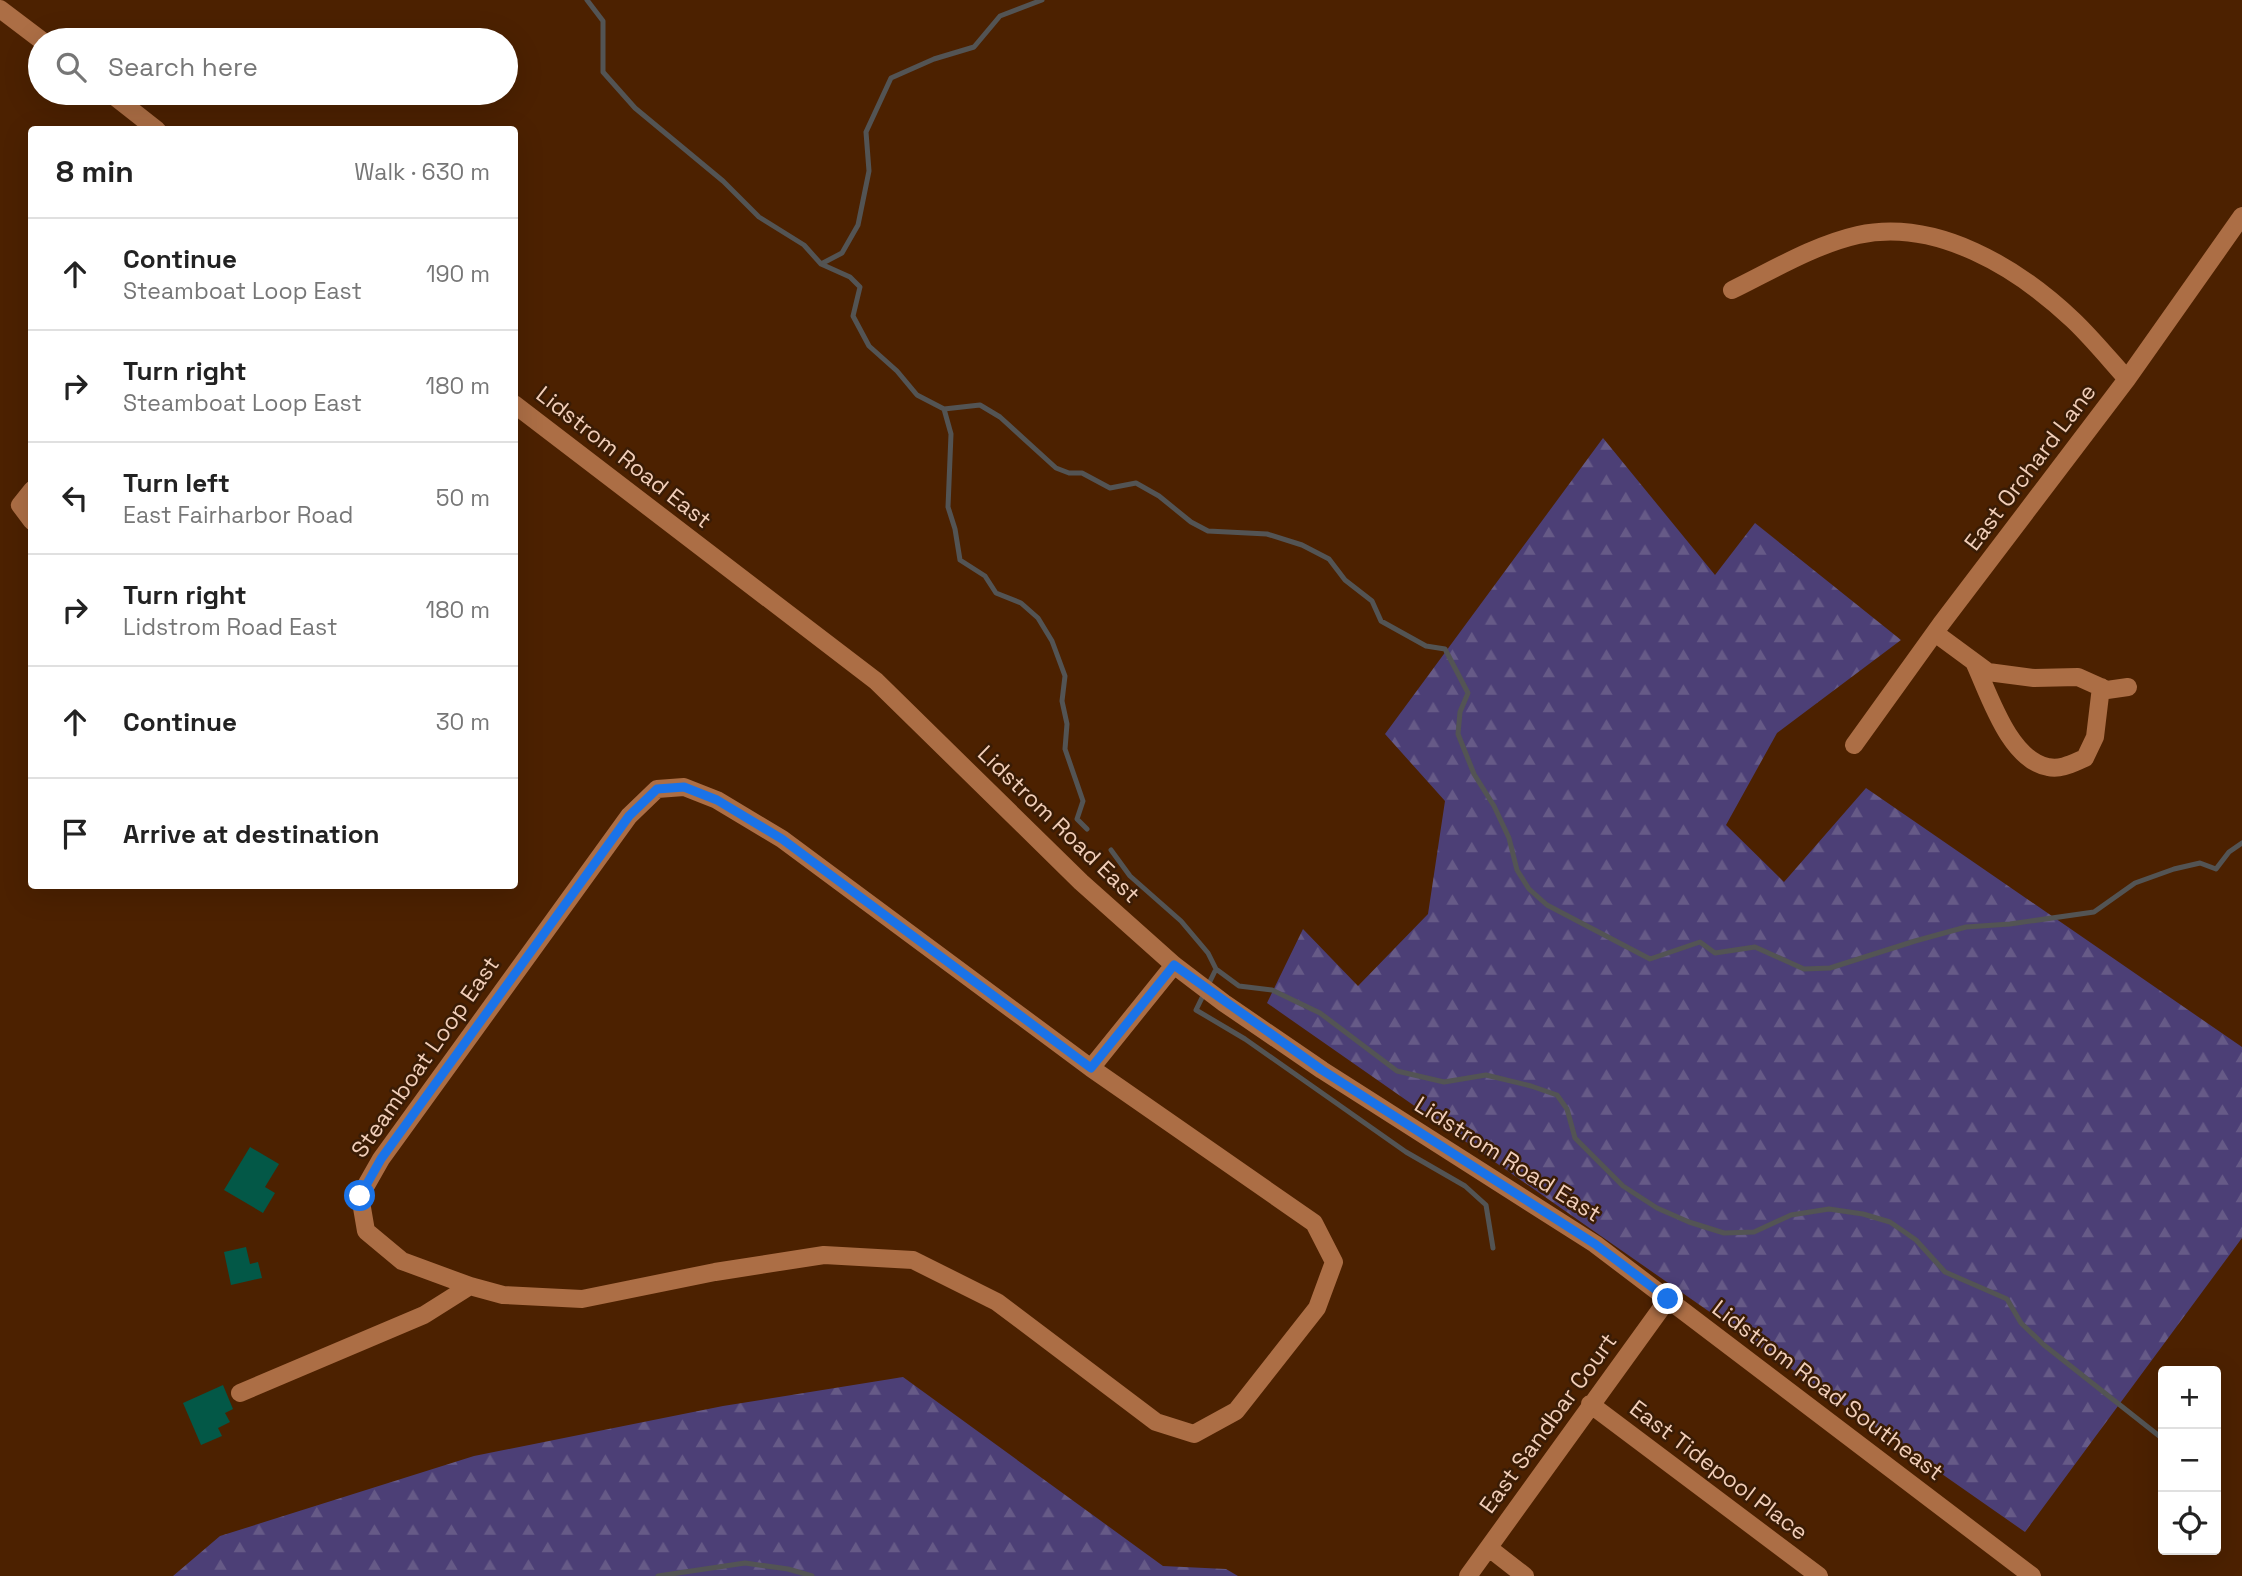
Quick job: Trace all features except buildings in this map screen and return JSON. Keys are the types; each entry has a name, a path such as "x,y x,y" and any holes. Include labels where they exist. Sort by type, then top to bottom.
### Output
{"street":[{"path":"0,9 28,30"},
{"path":"125,105 152,126"},
{"name":"East Orchard Lane","path":"1854,745 2127,379 2242,216"},
{"path":"1731,290 1818,248 1860,235 1913,232 1970,248 2030,284 2074,320 2127,379"},
{"name":"Lidstrom Road East","path":"518,407 876,681 1081,882 1174,965 1322,1070 1595,1244"},
{"path":"28,495 20,505 28,515"},
{"path":"1935,633 1988,672 2034,678 2078,677 2107,690 2128,687"},
{"path":"1974,662 2017,749 2029,761 2049,768 2064,767 2085,758 2095,737 2101,687"},
{"name":"Steamboat Loop East","path":"684,787 717,800 782,839 1091,1068 1314,1223 1334,1262 1317,1308 1236,1411 1195,1434 1156,1422 997,1303 913,1260 824,1255 715,1272 582,1299 503,1295 470,1286 402,1261 366,1231 360,1196 381,1159 629,816 657,789 684,787"},
{"path":"1091,1068 1174,965"},
{"name":"Lidstrom Road Southeast","path":"1595,1244 2032,1576"},
{"path":"240,1393 424,1315 470,1286"},
{"name":"East Sandbar Court","path":"1468,1576 1668,1299"},
{"name":"East Tidepool Place","path":"1590,1404 1819,1576"},
{"path":"1489,1548 1525,1576"}],"green space":[{"path":"1603,438 1715,575 1755,523 1901,640 1777,733 1726,825 1784,882 1866,788 2242,1047 2242,1238 2025,1532 1267,1003 1303,929 1358,986 1428,914 1445,801 1385,734"},
{"path":"903,1377 1163,1566 1226,1569 1238,1576 173,1576 220,1536 474,1456 723,1406"}],"waterway":[{"path":"587,0 603,21 603,72 635,108 723,181 759,217 804,245 821,264 850,277 860,287 853,316 869,346 897,371 917,395 944,409 980,405 1000,417 1056,468 1069,473 1082,473 1110,488 1136,483 1208,531 1267,534 1302,545 1329,559 1345,580 1372,601 1381,621 1426,646 1445,649 1468,693 1460,712 1458,734 1474,774 1494,806 1509,838 1517,870 1529,889 1547,905 1650,959 1700,942 1715,953 1755,947 1804,969 1830,968 1966,927 2010,924 2094,912 2135,883 2174,869 2200,863 2216,869 2229,852 2242,843"},
{"path":"821,264 842,253 858,225 869,171 866,132 891,78 934,59 974,47 1000,16 1042,0"},
{"path":"944,409 951,434 948,507 960,560 985,576 996,593 1021,603 1038,618 1052,641 1065,676 1062,701 1067,724 1065,749 1083,801 1077,819 1087,829"},
{"path":"1111,850 1130,876 1181,921 1208,953 1216,969 1239,986 1272,990 1320,1013 1397,1071 1444,1082 1486,1075 1557,1095 1567,1109 1575,1138 1623,1186 1657,1208 1689,1222 1724,1233 1754,1232 1791,1215 1829,1209 1863,1214 1890,1222 1916,1240 1945,1272 2007,1299 2021,1323 2044,1345 2158,1435"},
{"path":"1216,969 1196,1010 1245,1039 1406,1152 1465,1186 1486,1205 1493,1248"},
{"path":"658,1576 745,1563 788,1569 812,1576"}],"route":[{"path":"360,1196 381,1159 629,816 657,789 684,787 717,800 782,839 1091,1068 1174,965 1322,1070 1595,1244 1668,1299"}]}
